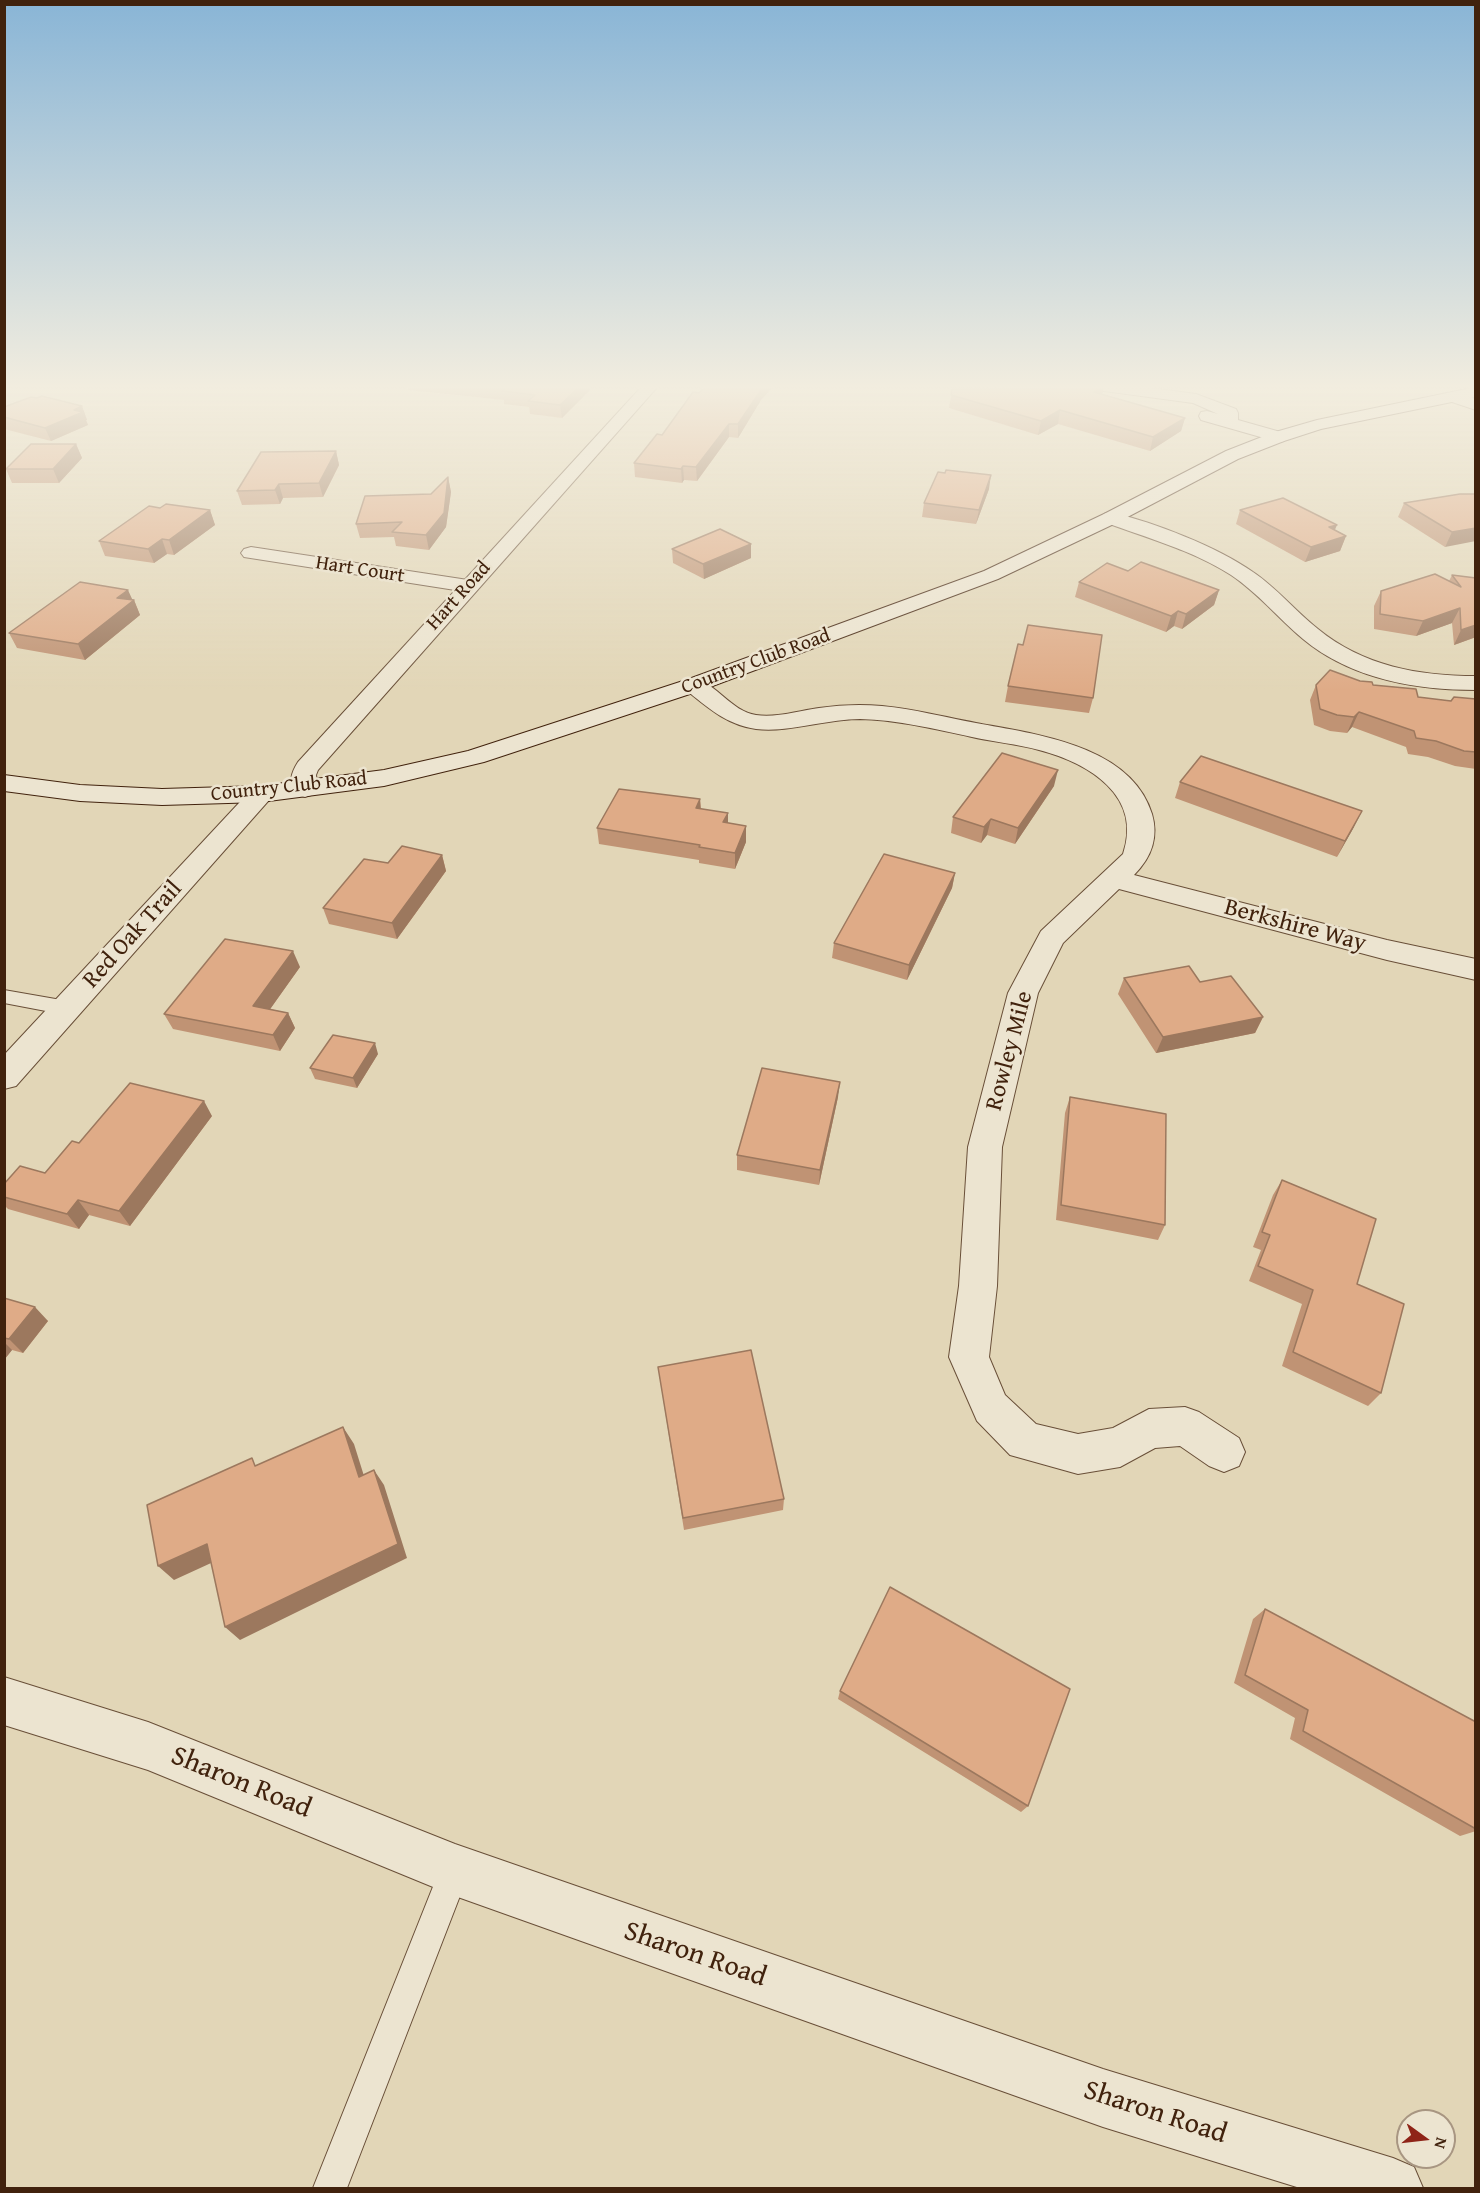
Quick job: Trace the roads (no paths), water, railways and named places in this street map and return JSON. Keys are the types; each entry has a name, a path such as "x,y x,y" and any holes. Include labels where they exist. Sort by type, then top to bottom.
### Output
{"street":[{"name":"Hart Road","path":"306,789 303,775 307,767 559,486"},
{"name":"Country Club Road","path":"4,783 80,793 162,797 261,794 384,778 475,757 694,685 991,576 1172,486"},
{"path":"1111,518 1210,555 1238,570 1264,588 1309,633 1343,656 1375,668 1411,677 1451,682 1476,682"},
{"name":"Hart Court","path":"251,554 468,586"},
{"name":"Rowley Mile","path":"694,685 730,713 755,722 776,722 837,713 879,713 1031,741 1070,752 1097,766 1120,783 1136,802 1143,824 1142,845 1135,858 1116,879 1051,938 1023,993 985,1147 978,1286 969,1357 991,1408 1025,1441 1078,1454 1120,1447 1149,1429 1185,1426 1224,1452"},
{"name":"Red Oak Trail","path":"4,1077 261,794"},
{"name":"Berkshire Way","path":"1116,879 1387,950 1476,970"},
{"name":"Sharon Road","path":"4,1701 148,1746 455,1870 1103,2098 1393,2188"}],"lane":[{"path":"4,996 67,1008"},
{"path":"330,2188 455,1870"}]}
